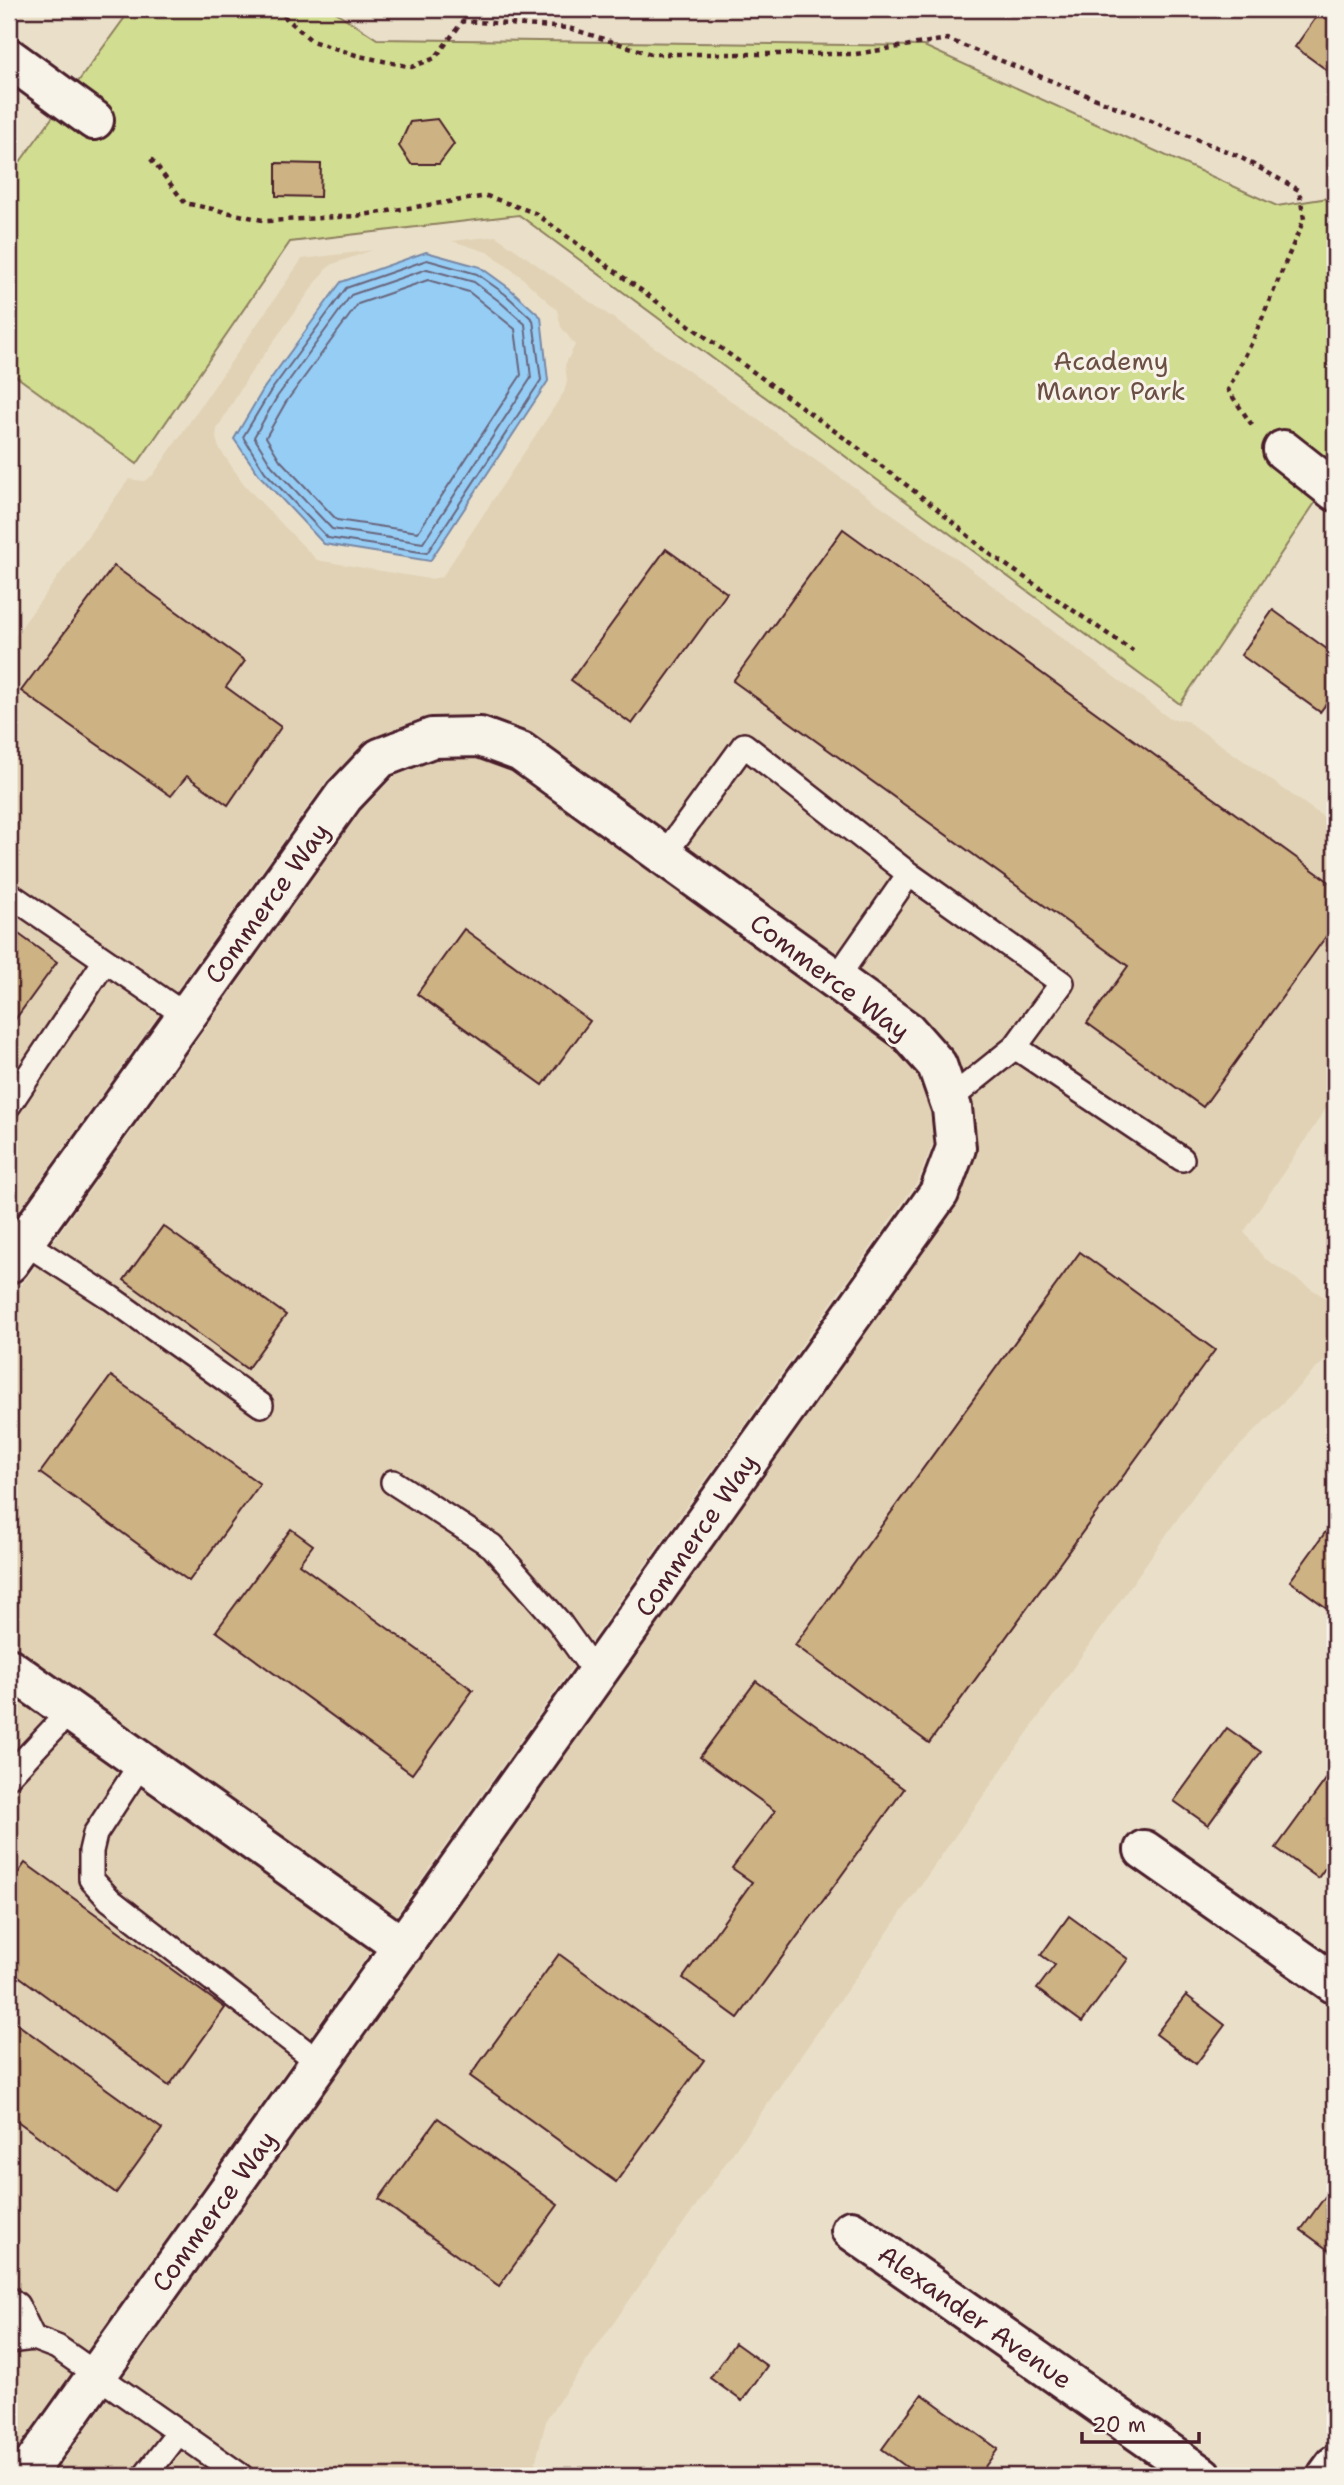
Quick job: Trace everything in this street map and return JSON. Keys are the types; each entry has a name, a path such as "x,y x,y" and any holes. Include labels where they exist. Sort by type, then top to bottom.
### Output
{"street":[{"path":"9,58 94,120"},
{"path":"1283,450 1335,491"},
{"name":"Commerce Way","path":"16,1252 344,796 380,758 432,738 480,737 520,752 907,1031 937,1065 952,1108 956,1148 939,1193 25,2476"},
{"path":"9,1668 403,1947"},
{"path":"1144,1850 1335,1984"},
{"name":"Alexander Avenue","path":"851,2230 1202,2476"},
{"path":"1327,2476 1335,2465"}],"lane":[{"path":"664,855 744,746 909,874 1062,983 1015,1047 949,1100"},
{"path":"835,979 909,874"},
{"path":"9,894 186,1016"},
{"path":"9,1105 105,961"},
{"path":"1015,1047 1182,1159"},
{"path":"16,1252 111,1298 261,1405"},
{"path":"393,1482 492,1546 559,1622 596,1674"},
{"path":"9,1776 70,1711"},
{"path":"142,1762 95,1833 91,1851 92,1879 110,1900 320,2063"},
{"path":"9,2299 17,2305 33,2338"},
{"path":"9,2341 33,2338 57,2347 241,2476"},
{"path":"145,2476 179,2432"}],"path":[{"path":"276,9 312,41 359,56 412,67 435,58 463,22 569,29 651,54 856,54 947,39 1236,155 1300,190 1304,219 1252,342 1228,390 1258,433 1283,450"},
{"path":"151,159 185,203 267,221 355,216 487,196 535,213 858,448 935,507 987,552 1133,651"}],"shaded area":[{"path":"496,236 961,562 1169,718 1187,721 1335,825 1335,1095 1244,1232 1264,1258 1335,1304 1335,1350 1202,1484 547,2418 532,2476 53,2476 957,1206 976,1157 973,1103 958,1060 924,1018 532,735 477,715 421,718 370,739 327,780 9,1224 9,644 129,479 144,481 153,475 302,259 373,250 333,264 325,270 248,377 217,429 219,448 246,487 317,560 429,579 442,577 564,392 567,381 565,365 575,345 561,327 557,310 520,276 490,253 452,241"},
{"path":"479,758 511,770 893,1045 918,1074 931,1110 933,1143 918,1181 395,1916 9,1643 9,1303 361,811 394,777 438,759"},
{"path":"9,1692 372,1949 9,2460"}],"green space":[{"name":"Academy Manor Park","path":"131,9 331,9 377,39 924,46 1277,206 1335,197 1335,473 1180,704 519,215 290,242 137,464 9,371 9,177"}],"water":[{"path":"426,252 480,267 509,288 541,317 548,381 430,561 324,544 260,476 234,439 264,388 341,282"}],"building":[{"path":"1322,9 1335,9 1335,76 1295,47"},
{"path":"437,119 454,144 439,164 411,164 399,146 410,122"},
{"path":"276,163 321,164 320,197 276,196"},
{"path":"843,529 1335,886 1335,924 1203,1107 1087,1023 1128,966 733,681"},
{"path":"666,549 727,593 632,724 571,680"},
{"path":"114,566 245,661 226,687 281,727 228,805 187,776 171,796 21,691"},
{"path":"1273,610 1335,655 1335,692 1320,712 1241,655"},
{"path":"9,927 57,962 9,1028"},
{"path":"464,929 590,1021 543,1085 417,994"},
{"path":"163,1226 286,1315 247,1369 124,1280"},
{"path":"1080,1252 1215,1350 929,1743 795,1645"},
{"path":"111,1376 260,1484 189,1581 40,1473"},
{"path":"1335,1519 1335,1614 1290,1581"},
{"path":"291,1529 313,1545 299,1564 473,1690 412,1774 216,1631"},
{"path":"756,1681 904,1789 738,2018 683,1978 752,1882 732,1868 775,1811 700,1757"},
{"path":"1227,1728 1261,1752 1208,1825 1174,1801"},
{"path":"1327,1778 1335,1784 1335,1854 1318,1878 1276,1848"},
{"path":"25,1863 225,2008 169,2086 9,1969 9,1886"},
{"path":"1069,1916 1128,1959 1082,2022 1037,1989 1055,1965 1041,1955"},
{"path":"559,1954 704,2060 616,2182 470,2076"},
{"path":"1186,1995 1225,2025 1196,2064 1156,2034"},
{"path":"9,2018 162,2129 116,2193 9,2115"},
{"path":"438,2118 558,2205 499,2286 379,2199"},
{"path":"1335,2183 1335,2255 1301,2230"},
{"path":"735,2343 767,2366 742,2401 710,2378"},
{"path":"922,2394 998,2449 978,2476 919,2476 882,2449"}]}
